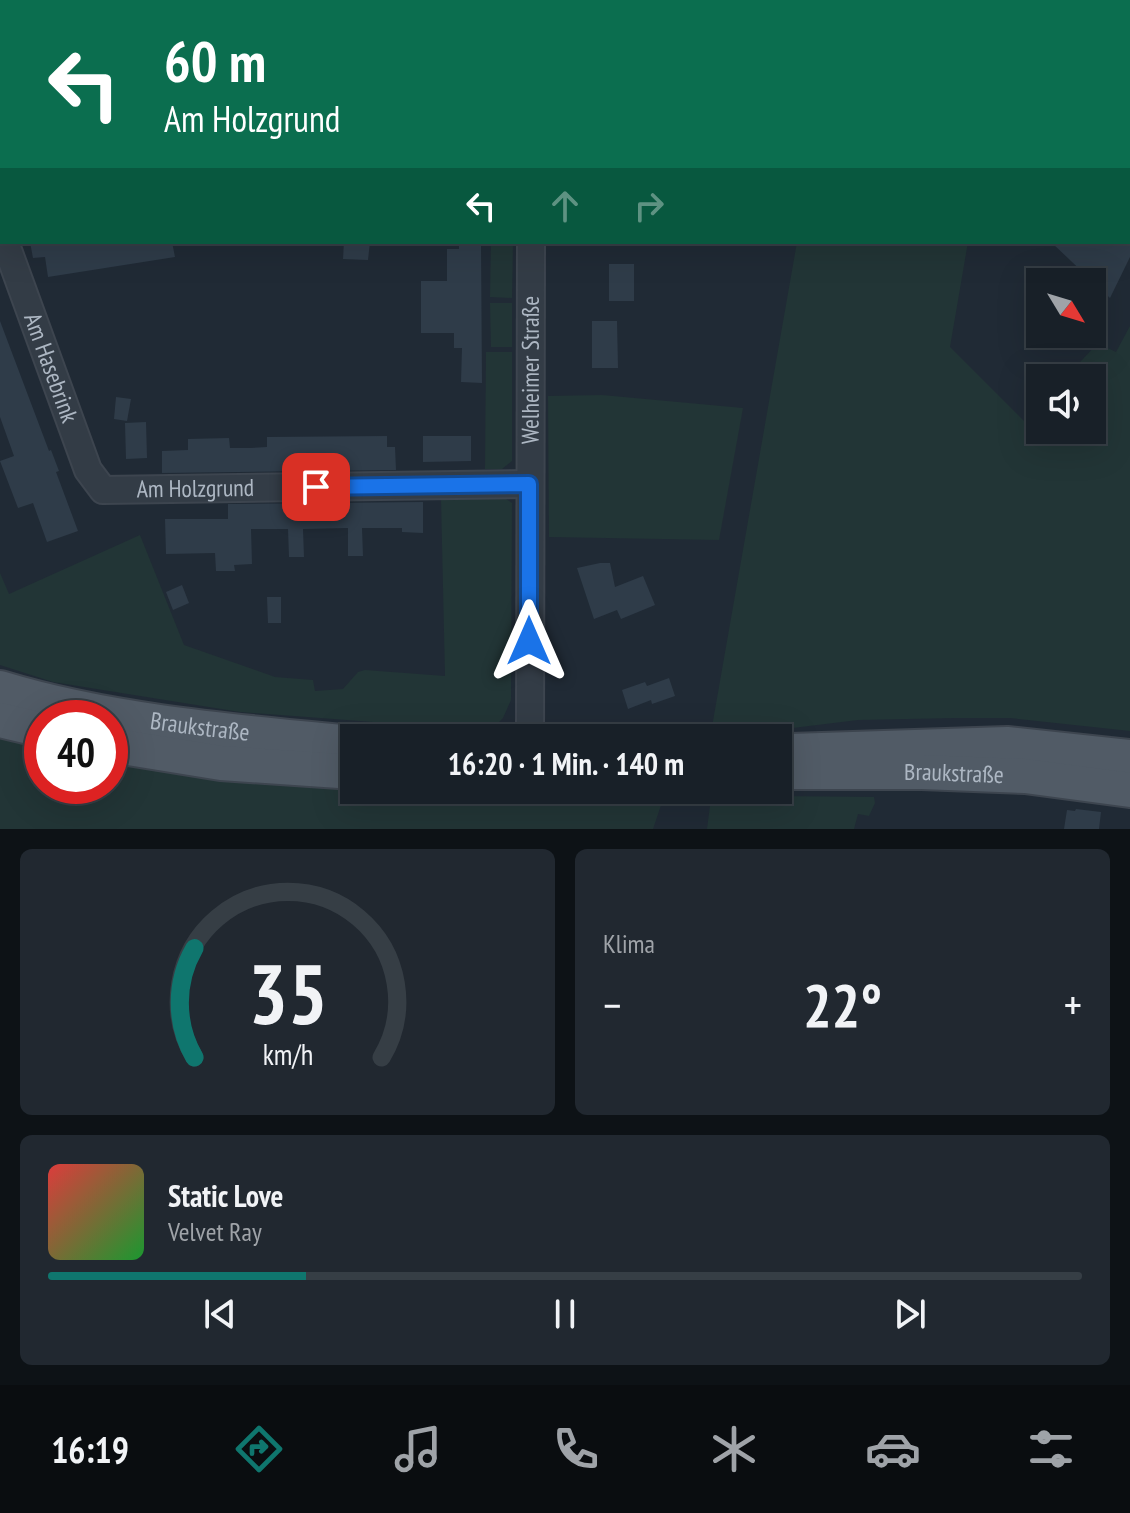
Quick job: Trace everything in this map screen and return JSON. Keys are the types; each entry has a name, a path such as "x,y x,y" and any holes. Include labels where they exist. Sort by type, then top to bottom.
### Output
{"main road":[{"name":"Braukstraße","path":"0,688 37,699 209,729 340,742"},
{"path":"0,720 24,726"},
{"name":"Braukstraße","path":"792,752 1007,744 1130,757"},
{"name":"Braukstraße","path":"128,748 221,763 340,771"},
{"name":"Braukstraße","path":"792,772 1025,776 1130,790"}],"street":[{"name":"Am Hasebrink","path":"6,244 88,470 103,490"},
{"name":"Welheimer Straße","path":"530,724 531,244"},
{"name":"Am Holzgrund","path":"103,490 529,484"}],"shaded area":[{"path":"491,244 513,244 512,298 490,297"},
{"path":"797,244 968,244 950,347 1024,421 1026,419 1026,444 1106,444 1106,364 1078,364 1093,348 1106,347 1116,352 1130,326 1130,731 1010,718 858,720 792,728 792,724 712,724"},
{"path":"490,303 512,303 512,347 491,347"},
{"path":"486,352 512,352 512,461 502,469 485,469"},
{"path":"602,395 743,408 719,540 549,537 548,396"},
{"path":"441,499 506,499 512,503 511,700 497,724 413,724 240,712 53,682 0,665 0,573 9,594 140,535 184,645 275,677 313,680 315,691 343,689 358,672 365,670 445,676"},
{"path":"0,722 24,728 24,804 128,804 128,748 340,771 340,804 661,804 653,829 0,829"},
{"path":"792,796 874,797 875,803 869,816 858,814 854,829 707,829 710,804 792,804"}],"building":[{"path":"30,244 172,244 175,257 48,277 45,257 33,258"},
{"path":"344,244 370,244 368,260 343,259"},
{"path":"459,244 481,244 482,383 461,382 462,348 454,348 454,333 421,333 421,281 447,281 447,249 459,249"},
{"path":"1053,244 1130,244 1130,257 1110,298 1106,294 1106,268 1078,268"},
{"path":"609,264 634,264 634,301 609,301"},
{"path":"0,321 59,471 56,472 78,531 47,542 33,503 18,508 0,461 14,456 0,417"},
{"path":"592,321 617,321 618,368 592,368"},
{"path":"116,397 131,399 127,421 114,419"},
{"path":"146,422 147,458 126,459 125,423"},
{"path":"387,436 387,447 395,447 396,470 162,473 162,451 188,450 188,439 229,438 230,448 250,448 267,447 267,437"},
{"path":"423,436 471,436 471,461 423,462"},
{"path":"423,502 423,533 402,532 402,528 362,528 363,556 348,556 348,528 303,529 304,557 289,557 288,529 251,529 252,564 234,565 235,571 216,571 215,553 166,554 165,519 228,519 228,504"},
{"path":"610,563 615,587 643,576 655,605 621,619 617,610 594,619 577,568"},
{"path":"182,585 189,603 173,610 166,592"},
{"path":"267,597 281,597 281,623 268,623"},
{"path":"669,678 675,696 652,704 651,700 628,709 622,690"},
{"path":"1067,810 1101,812 1099,829 1064,829"}],"route":[{"path":"316,487 529,484 529,641"}]}
